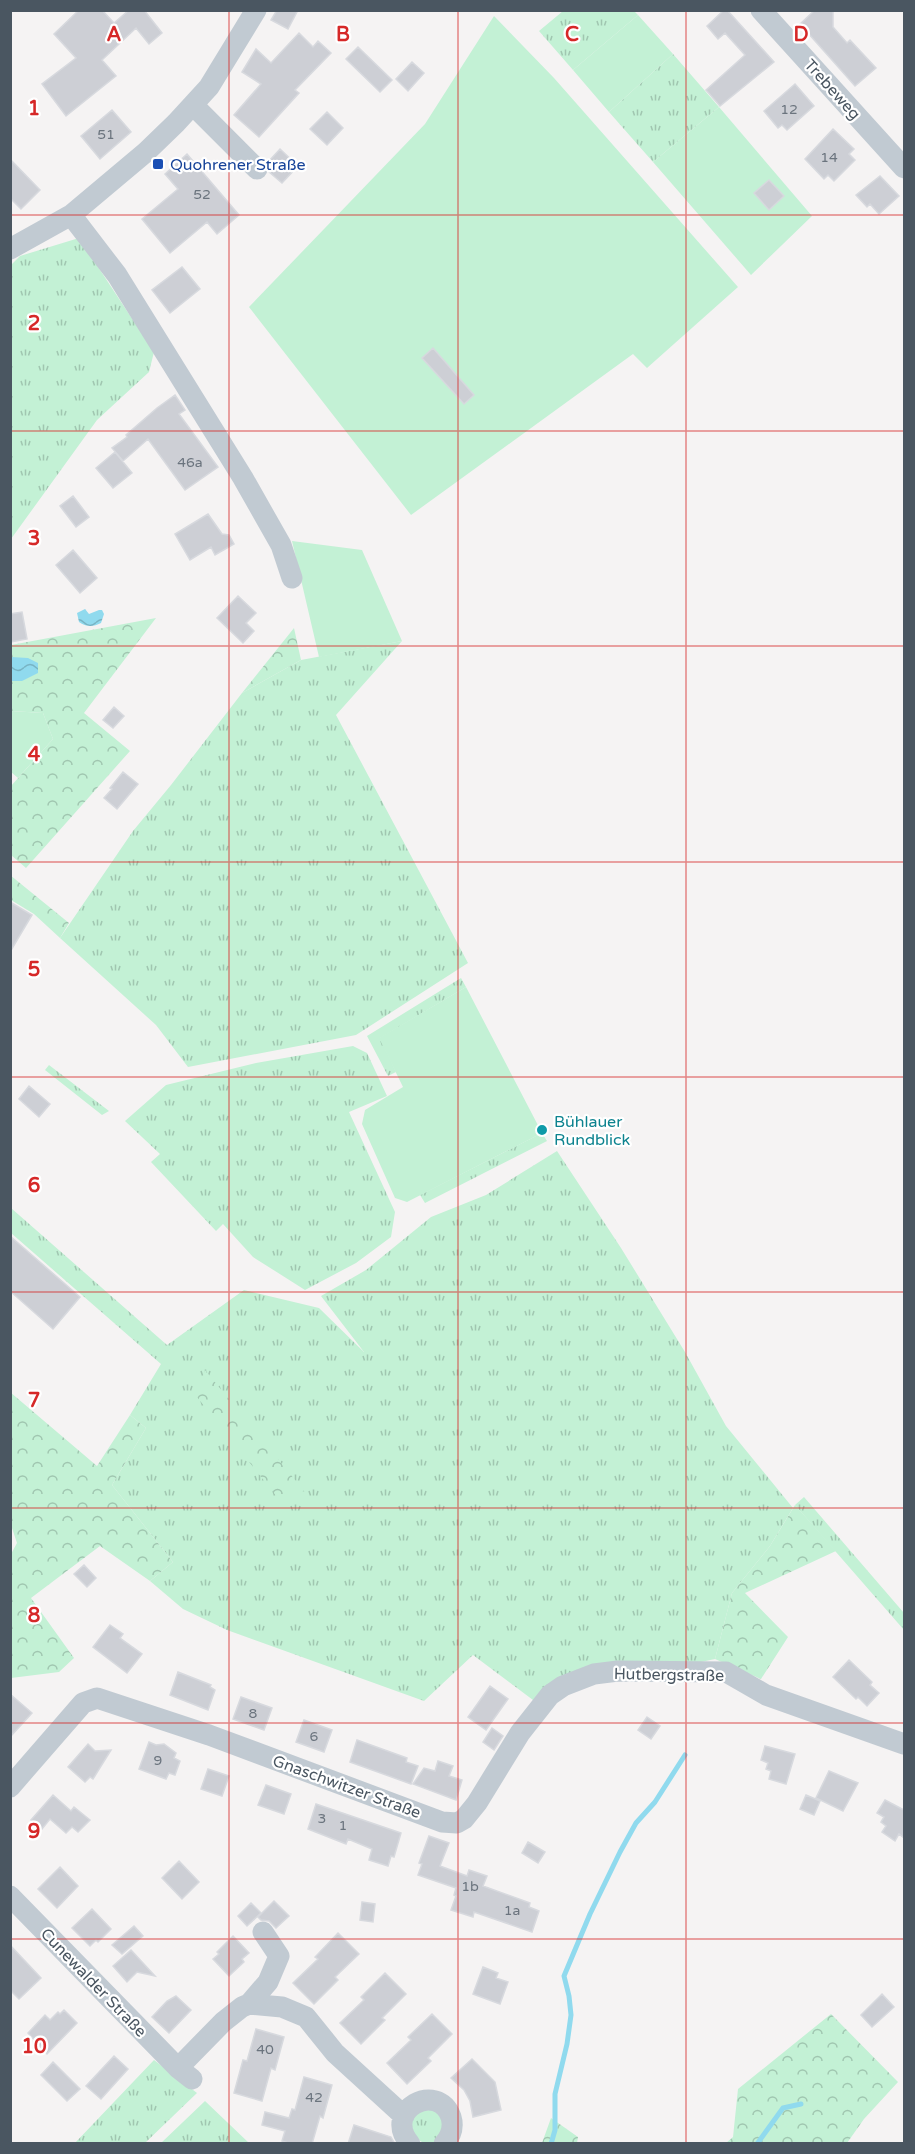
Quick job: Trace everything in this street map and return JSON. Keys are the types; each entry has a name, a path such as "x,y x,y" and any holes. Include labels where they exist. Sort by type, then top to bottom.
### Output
{"street":[{"path":"10,249 71,215 146,152 209,87 256,10"},
{"name":"Trebeweg","path":"761,10 904,168"},
{"path":"193,105 257,169"},
{"path":"71,215 117,275 243,478 281,545 292,578"},
{"name":"Hutbergstraße","path":"539,1708 550,1695 563,1686 594,1674 618,1671 726,1672 766,1695 904,1744"},
{"name":"Gnaschwitzer Straße","path":"10,1787 84,1703 92,1698 103,1699 209,1735 451,1823 457,1823 464,1819 477,1803 520,1733 539,1708"},
{"name":"Cunewalder Straße","path":"10,1896 185,2074 223,2022 249,2004 268,1982 279,1956 263,1932"},
{"path":"249,2004 282,2007 306,2017 335,2053 404,2116"},
{"path":"410,2144 403,2134 404,2116 409,2107 417,2102 428,2100 442,2104 449,2112 452,2131 444,2144"}],"green space":[{"path":"563,11 634,11 638,15 573,70 539,31"},
{"path":"638,15 673,54 609,112 573,70"},
{"path":"494,16 554,78 738,287 647,368 633,354 411,515 249,307 425,124"},
{"path":"673,54 719,107 653,162 609,112"},
{"path":"719,107 812,216 751,275 653,162"},
{"path":"79,238 154,352 149,372 97,420 11,539 11,265 20,256"},
{"path":"292,541 362,550 402,641 319,657"},
{"path":"156,618 84,713 130,751 26,868 11,855 11,786 53,739 43,713 11,711 11,645"},
{"path":"294,628 301,660 242,693"},
{"path":"402,641 336,715 468,963 356,1035 188,1067 156,1025 60,938 133,831 242,693 301,660"},
{"path":"11,711 43,713 53,739 18,778 11,772"},
{"path":"10,875 69,923 60,938 34,914 11,900"},
{"path":"461,978 466,987 380,1038 396,1072 388,1076 367,1036"},
{"path":"466,987 542,1133 407,1202 395,1198 362,1124 365,1110 403,1087 379,1038"},
{"path":"353,1046 367,1053 387,1096 349,1112 395,1212 391,1237 356,1263 305,1290 253,1257 223,1224 216,1231 151,1162 160,1154 125,1121 166,1085 256,1063"},
{"path":"49,1065 109,1111 102,1115 45,1070"},
{"path":"542,1133 547,1141 425,1203 420,1195"},
{"path":"557,1151 621,1248 685,1352 726,1426 793,1508 770,1546 732,1593 715,1659 682,1666 616,1665 537,1703 473,1655 424,1701 227,1630 183,1609 150,1581 173,1562 112,1485 146,1428 130,1415 161,1364 11,1233 11,1208 167,1345 244,1290 319,1308 364,1352 321,1296 366,1270 431,1217 486,1195"},
{"path":"205,1370 305,1491 278,1498 197,1397"},
{"path":"10,1392 97,1466 130,1415 146,1428 112,1485 173,1562 150,1581 100,1546 31,1598 74,1658 59,1672 11,1678 11,1554 17,1543 10,1522"},
{"path":"804,1497 904,1613 904,1630 795,1505"},
{"path":"795,1505 836,1551 745,1593 788,1637 761,1679 715,1659 732,1593 770,1546"},
{"path":"831,2014 898,2082 864,2119 847,2143 726,2143 733,2137 738,2089"},
{"path":"154,2060 197,2093 145,2143 74,2144"},
{"path":"205,2101 249,2143 161,2143"},
{"path":"435,2109 445,2125 436,2142 421,2142 410,2122 416,2112"},
{"path":"551,2118 578,2137 577,2143 542,2143"}],"water":[{"path":"85,609 89,614 102,610 104,614 101,623 90,626 79,622 77,613"},
{"path":"11,657 28,658 38,663 38,673 22,681 11,681"}],"building":[{"path":"79,10 102,10 114,23 129,10 144,10 162,33 149,44 136,28 102,60 116,76 66,116 42,84 76,58 54,34"},
{"path":"277,10 298,10 288,29 271,20"},
{"path":"724,10 727,10 774,62 720,106 706,90 745,55 725,33 718,39 707,26"},
{"path":"815,10 833,10 833,27 847,43 850,40 876,68 855,86 800,24"},
{"path":"299,33 313,47 318,41 331,53 295,90 299,93 259,137 234,115 261,84 242,72 256,49 271,63"},
{"path":"358,47 392,80 380,92 346,59"},
{"path":"412,62 424,73 408,91 396,79"},
{"path":"795,84 814,106 787,130 782,125 778,128 764,111"},
{"path":"112,110 131,132 100,159 81,136"},
{"path":"327,112 343,128 327,145 310,129"},
{"path":"833,129 854,149 849,154 855,160 834,181 828,175 824,179 805,159"},
{"path":"280,149 298,166 282,183 269,172 269,166 272,164 269,161"},
{"path":"187,154 239,215 217,234 207,222 170,253 142,219 178,189 165,174"},
{"path":"10,159 40,190 21,209 10,198"},
{"path":"880,176 899,196 879,214 870,204 867,207 856,195"},
{"path":"769,180 784,196 769,210 754,193"},
{"path":"182,267 200,289 170,313 152,290"},
{"path":"433,348 474,395 464,404 422,358"},
{"path":"175,395 185,410 179,414 218,467 185,490 148,439 123,461 112,448"},
{"path":"115,452 132,473 113,488 96,468"},
{"path":"73,496 89,517 76,527 60,506"},
{"path":"208,514 222,534 229,535 234,544 215,555 211,547 190,560 175,534"},
{"path":"73,550 97,578 80,593 56,565"},
{"path":"238,596 256,613 246,623 254,631 243,643 217,618"},
{"path":"22,612 27,639 10,642 10,614"},
{"path":"114,707 124,716 113,728 103,720"},
{"path":"123,772 138,784 117,809 104,798"},
{"path":"10,902 32,915 10,952"},
{"path":"29,1086 50,1104 39,1117 19,1099"},
{"path":"10,1236 80,1297 53,1329 10,1291"},
{"path":"84,1565 96,1578 87,1587 74,1574"},
{"path":"110,1625 123,1634 120,1638 142,1654 127,1673 93,1647"},
{"path":"849,1660 872,1682 870,1685 879,1693 867,1706 858,1697 856,1699 833,1677"},
{"path":"178,1672 211,1685 210,1687 215,1690 208,1710 170,1695"},
{"path":"490,1686 508,1699 486,1730 468,1717"},
{"path":"10,1694 32,1713 10,1737"},
{"path":"241,1697 272,1708 264,1730 233,1719"},
{"path":"647,1717 660,1726 651,1739 638,1730"},
{"path":"304,1720 332,1730 324,1752 296,1742"},
{"path":"492,1728 503,1736 494,1750 483,1742"},
{"path":"357,1740 407,1758 406,1762 418,1766 411,1784 350,1762"},
{"path":"149,1742 156,1745 164,1744 176,1753 174,1758 180,1761 175,1775 169,1773 166,1779 139,1769"},
{"path":"88,1744 95,1751 111,1750 93,1779 90,1777 85,1782 68,1767"},
{"path":"765,1746 795,1754 786,1784 769,1779 771,1771 766,1769 768,1763 761,1760"},
{"path":"438,1761 453,1766 449,1776 462,1780 456,1800 413,1784 424,1768 435,1771"},
{"path":"208,1769 229,1776 222,1796 201,1789"},
{"path":"829,1771 858,1783 843,1811 816,1798"},
{"path":"266,1785 291,1794 284,1814 258,1805"},
{"path":"53,1795 71,1811 74,1807 90,1820 78,1832 72,1827 66,1833 50,1819 42,1829 31,1820"},
{"path":"806,1795 820,1801 814,1815 800,1809"},
{"path":"885,1800 904,1810 904,1838 899,1834 895,1841 882,1832 886,1826 881,1822 884,1817 877,1813"},
{"path":"316,1804 401,1833 394,1857 391,1856 388,1866 369,1860 372,1849 348,1839 346,1844 308,1829"},
{"path":"429,1836 449,1843 440,1866 467,1876 469,1870 487,1876 483,1886 530,1903 529,1907 539,1911 532,1932 474,1912 473,1917 451,1910 456,1888 418,1875 422,1864 419,1863"},
{"path":"528,1842 545,1852 538,1863 522,1853"},
{"path":"179,1861 199,1882 182,1899 162,1878"},
{"path":"60,1867 78,1886 57,1908 38,1889"},
{"path":"274,1901 289,1916 276,1928 269,1921 258,1917"},
{"path":"362,1902 375,1904 373,1922 360,1920"},
{"path":"251,1903 261,1913 247,1926 238,1916"},
{"path":"92,1909 111,1929 98,1942 96,1940 90,1946 72,1928"},
{"path":"134,1926 143,1936 122,1954 112,1945"},
{"path":"338,1933 359,1954 335,1977 338,1980 314,2004 293,1983 318,1959 315,1957"},
{"path":"233,1936 249,1953 242,1959 244,1962 229,1976 213,1959"},
{"path":"10,1945 41,1978 19,1999 10,1990"},
{"path":"131,1950 155,1976 137,1972 127,1982 113,1966"},
{"path":"483,1967 498,1973 496,1978 508,1982 500,2004 473,1994"},
{"path":"385,1973 406,1994 361,2044 340,2023 364,2000 361,1997"},
{"path":"882,1994 894,2007 872,2027 861,2015"},
{"path":"176,1996 191,2010 169,2033 152,2017 167,2001"},
{"path":"64,2010 77,2023 47,2054 28,2033 45,2015 50,2020 58,2012 60,2014"},
{"path":"432,2014 452,2034 428,2058 431,2061 407,2084 387,2063 411,2040 408,2037"},
{"path":"256,2029 284,2037 275,2070 271,2068 262,2101 234,2093 243,2060 247,2061"},
{"path":"114,2056 128,2069 101,2099 86,2086"},
{"path":"472,2059 495,2082 501,2110 473,2117 470,2101 464,2090 451,2078"},
{"path":"53,2062 80,2089 67,2101 41,2075"},
{"path":"304,2077 332,2085 323,2118 320,2116 312,2144 291,2144 282,2141 285,2131 262,2125 265,2112 289,2118 292,2109 295,2110"},
{"path":"354,2125 391,2137 395,2144 348,2144"}],"waterway":[{"path":"551,2144 555,2130 555,2094 567,2044 571,2015 564,1976 590,1914 620,1852 636,1823 655,1802 685,1755"},
{"path":"757,2144 783,2108 801,2104"}],"place":[{"name":"Quohrener Straße","path":"158,164"},
{"name":"Bühlauer Rundblick","path":"542,1130"}]}
